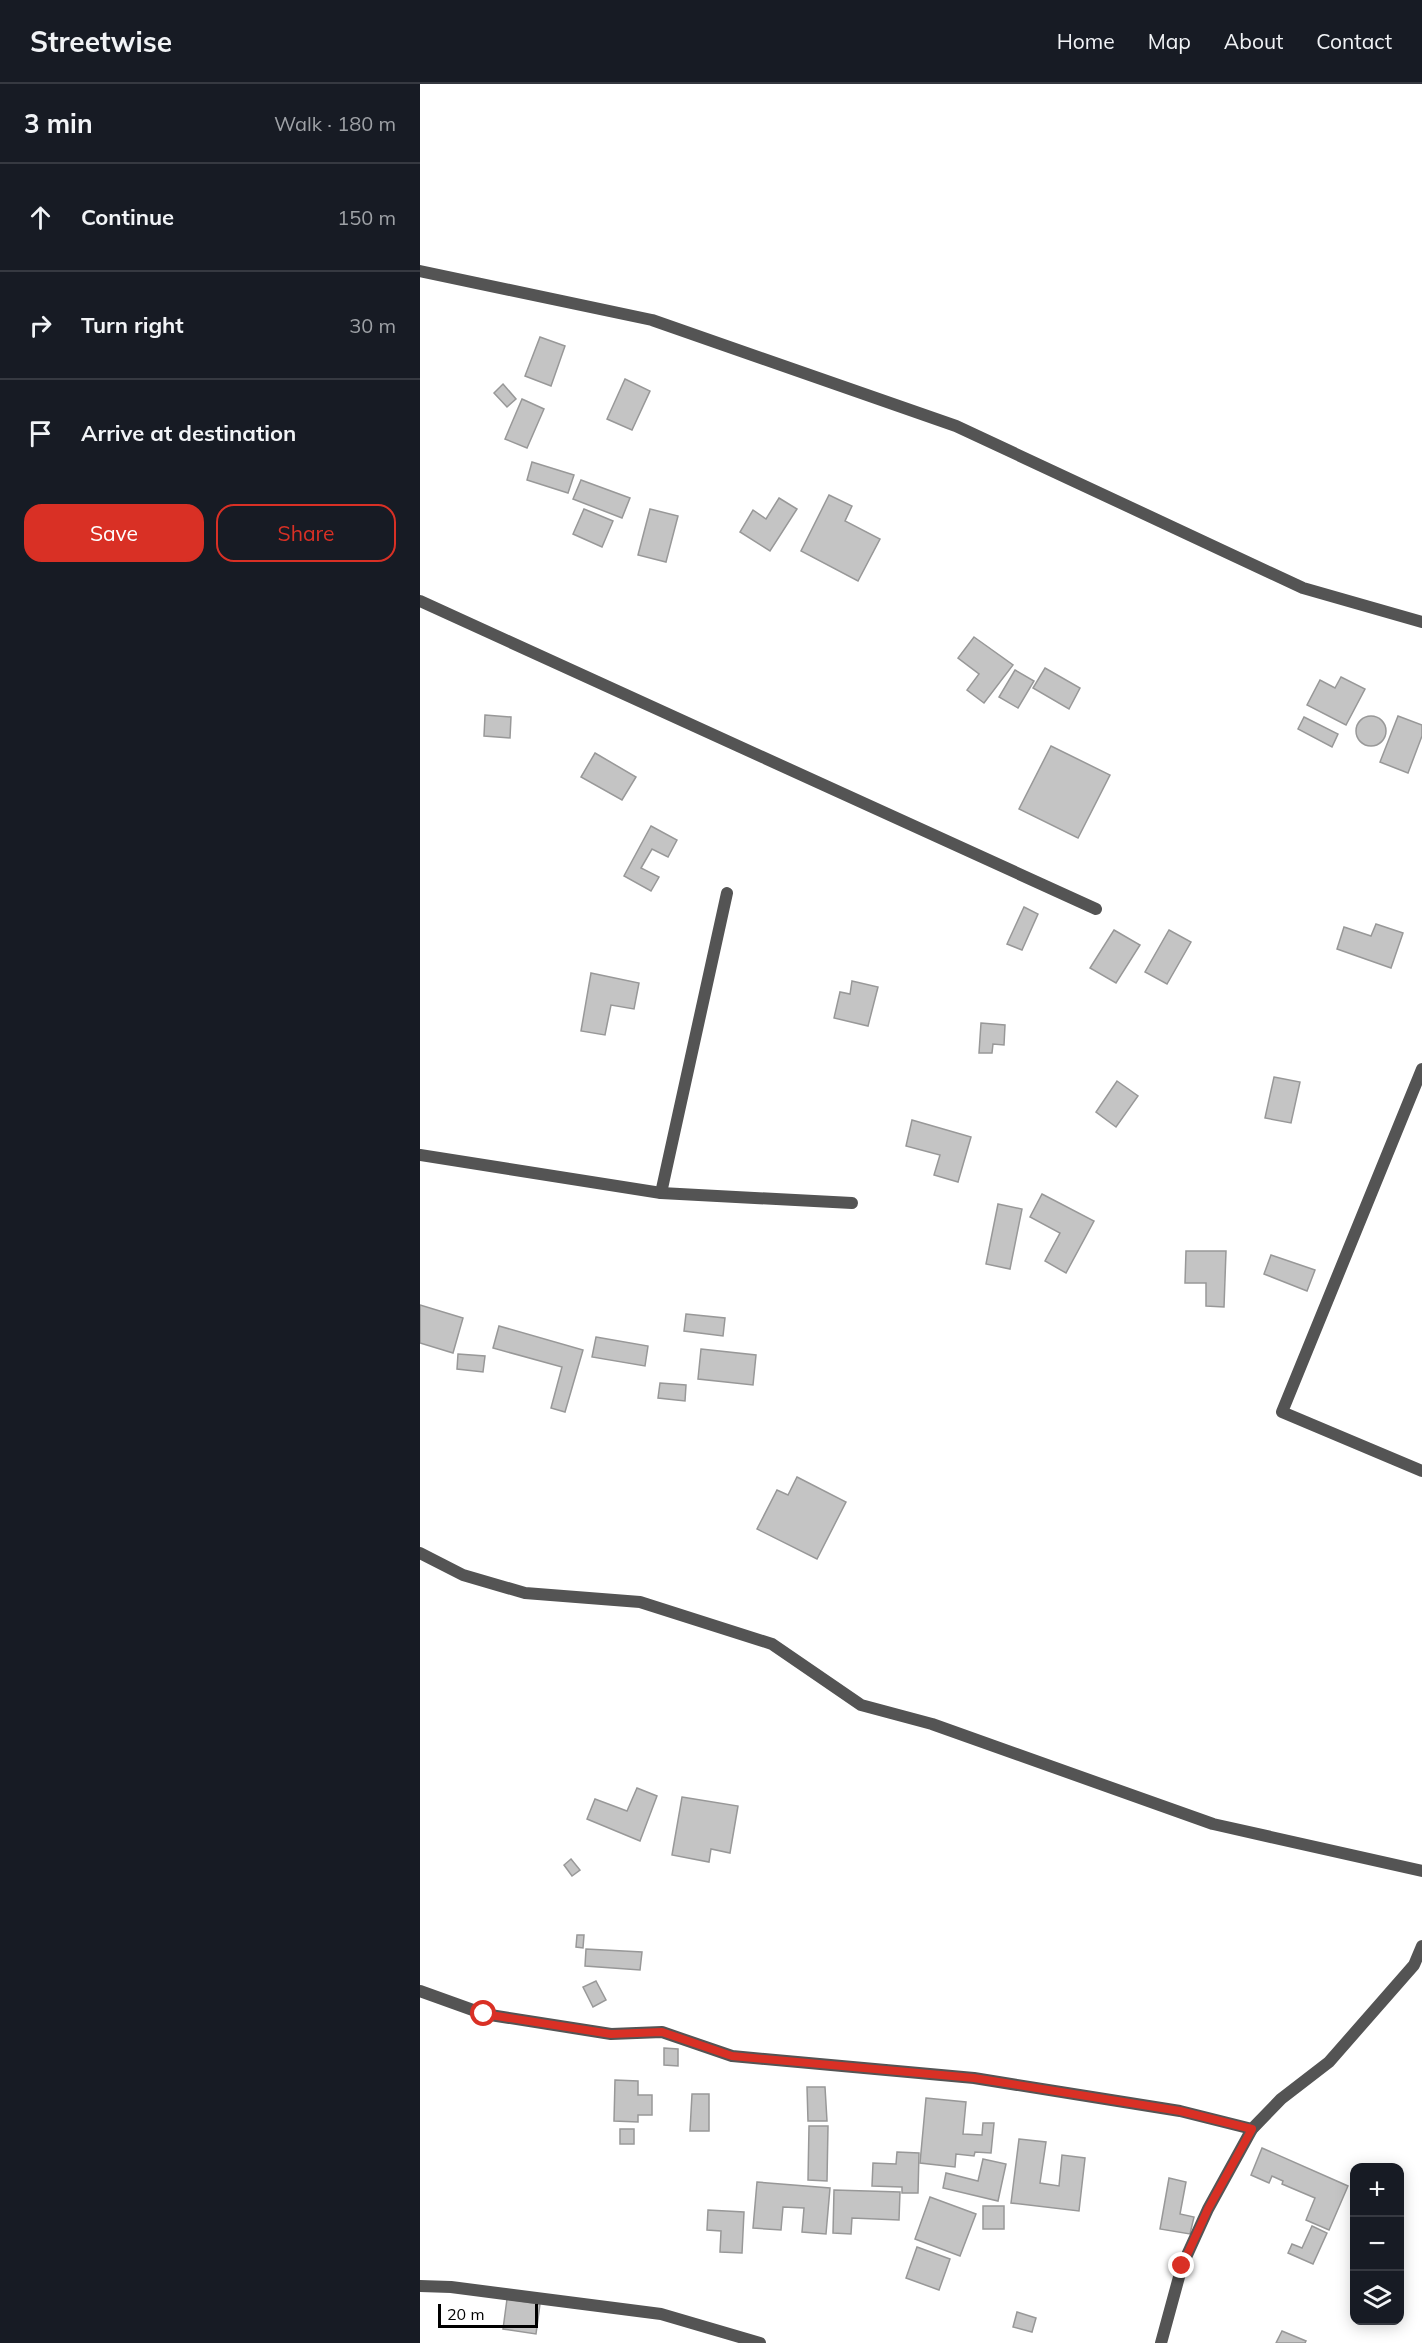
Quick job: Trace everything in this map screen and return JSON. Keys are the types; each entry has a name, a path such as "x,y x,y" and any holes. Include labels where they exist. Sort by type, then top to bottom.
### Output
{"street":[{"path":"420,271 652,320 922,414 956,426 1303,588 1422,622"},
{"path":"420,600 1095,909"},
{"path":"661,1193 727,893"},
{"path":"1422,1069 1282,1412 1422,1471"},
{"path":"420,1155 661,1193 852,1203"},
{"path":"420,1553 463,1575 525,1593 640,1602 750,1636 772,1644 861,1705 932,1724 1213,1824 1422,1871"},
{"path":"1161,2343 1182,2266 1208,2209 1252,2129 1281,2099 1329,2062 1414,1965 1422,1946"},
{"path":"420,1990 484,2014 611,2034 662,2032 732,2056 974,2078 1180,2111 1252,2129"},
{"path":"420,2286 451,2287 661,2314 759,2343"}],"building":[{"path":"540,337 565,346 551,386 525,376"},
{"path":"625,379 650,391 632,430 607,419"},
{"path":"503,384 516,399 507,407 494,393"},
{"path":"522,399 544,409 527,448 505,439"},
{"path":"532,462 574,475 568,493 527,480"},
{"path":"581,480 630,498 622,518 573,499"},
{"path":"829,495 852,506 845,521 880,539 858,581 801,551"},
{"path":"779,498 797,509 770,551 740,532 753,510 766,519"},
{"path":"584,509 613,521 602,547 573,534"},
{"path":"650,509 678,516 666,562 638,555"},
{"path":"974,637 1013,665 984,703 967,690 979,674 958,658"},
{"path":"1045,668 1080,688 1069,709 1033,688"},
{"path":"1015,670 1034,681 1018,708 999,697"},
{"path":"1341,677 1365,689 1346,725 1307,705 1320,680 1335,688"},
{"path":"485,715 511,717 510,738 484,736"},
{"path":"1371,716 1382,720 1386,731 1382,742 1371,746 1360,742 1356,731 1360,720"},
{"path":"1398,716 1422,725 1422,736 1408,773 1380,762"},
{"path":"1304,717 1338,734 1332,747 1298,729"},
{"path":"1051,746 1110,775 1078,838 1019,809"},
{"path":"595,753 636,777 622,800 581,777"},
{"path":"651,826 677,840 668,857 652,849 641,868 659,877 651,891 624,876"},
{"path":"1024,907 1038,914 1022,950 1007,944"},
{"path":"1376,924 1403,933 1391,968 1337,949 1344,927 1371,936"},
{"path":"1114,930 1140,945 1116,983 1090,968"},
{"path":"1169,930 1191,942 1167,984 1145,972"},
{"path":"591,973 639,983 634,1009 611,1005 605,1035 581,1031"},
{"path":"852,981 878,987 868,1026 834,1018 840,992 850,994"},
{"path":"981,1023 1005,1025 1004,1045 993,1044 992,1053 979,1053"},
{"path":"1274,1077 1300,1082 1291,1123 1265,1118"},
{"path":"1117,1081 1138,1096 1116,1127 1096,1112"},
{"path":"912,1120 971,1137 958,1182 934,1175 940,1155 906,1146"},
{"path":"1042,1194 1094,1221 1066,1273 1045,1261 1060,1233 1030,1217"},
{"path":"998,1204 1022,1209 1010,1269 986,1264"},
{"path":"1186,1251 1226,1251 1224,1307 1206,1306 1206,1283 1185,1283"},
{"path":"1271,1255 1315,1270 1307,1291 1264,1274"},
{"path":"420,1305 463,1318 453,1353 420,1343"},
{"path":"686,1314 725,1318 723,1336 684,1331"},
{"path":"499,1326 583,1350 565,1412 551,1408 562,1367 493,1348"},
{"path":"596,1337 648,1346 645,1366 592,1357"},
{"path":"701,1349 756,1355 753,1385 698,1379"},
{"path":"458,1354 485,1356 483,1372 457,1369"},
{"path":"660,1383 686,1385 685,1401 658,1398"},
{"path":"797,1477 846,1502 817,1559 757,1529 777,1490 788,1495"},
{"path":"637,1788 657,1796 640,1841 587,1819 595,1799 627,1811"},
{"path":"682,1797 738,1806 730,1853 711,1849 709,1862 672,1855"},
{"path":"571,1859 580,1870 572,1876 564,1865"},
{"path":"577,1935 584,1935 583,1948 576,1947"},
{"path":"586,1949 642,1952 640,1970 585,1966"},
{"path":"596,1981 606,2000 593,2007 583,1987"},
{"path":"664,2048 678,2049 678,2066 664,2065"},
{"path":"615,2080 638,2081 638,2095 652,2095 652,2115 638,2115 638,2122 614,2121"},
{"path":"807,2087 825,2087 827,2121 808,2121"},
{"path":"692,2094 709,2094 709,2131 690,2131"},
{"path":"926,2098 966,2102 963,2134 982,2135 983,2123 994,2123 991,2153 975,2152 974,2156 956,2154 955,2167 920,2163"},
{"path":"809,2126 828,2126 827,2181 808,2180"},
{"path":"620,2129 634,2129 634,2144 620,2144"},
{"path":"1019,2139 1046,2142 1040,2183 1059,2186 1062,2155 1085,2158 1079,2211 1011,2203"},
{"path":"1262,2148 1348,2186 1329,2230 1306,2220 1315,2198 1282,2184 1283,2181 1272,2176 1269,2183 1251,2175"},
{"path":"897,2152 919,2153 918,2193 902,2193 902,2187 872,2186 873,2163 896,2164"},
{"path":"983,2159 1006,2164 998,2201 943,2188 946,2173 978,2181"},
{"path":"1169,2178 1186,2182 1180,2214 1194,2217 1190,2234 1160,2229"},
{"path":"757,2182 830,2188 826,2234 802,2232 804,2208 783,2207 781,2230 753,2228"},
{"path":"834,2190 900,2192 899,2220 852,2218 851,2234 833,2233"},
{"path":"930,2197 976,2214 960,2256 915,2239"},
{"path":"983,2206 1004,2206 1004,2229 983,2229"},
{"path":"708,2210 744,2212 742,2253 720,2252 721,2231 707,2230"},
{"path":"1312,2226 1327,2233 1313,2264 1288,2253 1292,2244 1302,2248"},
{"path":"917,2247 950,2259 939,2290 906,2278"},
{"path":"507,2299 540,2304 536,2334 503,2329"},
{"path":"1017,2312 1036,2318 1032,2332 1013,2327"},
{"path":"1282,2331 1306,2341 1305,2343 1276,2343"}],"route":[{"path":"484,2014 611,2034 662,2032 732,2056 974,2078 1180,2111 1252,2129 1208,2209 1182,2266"}]}
